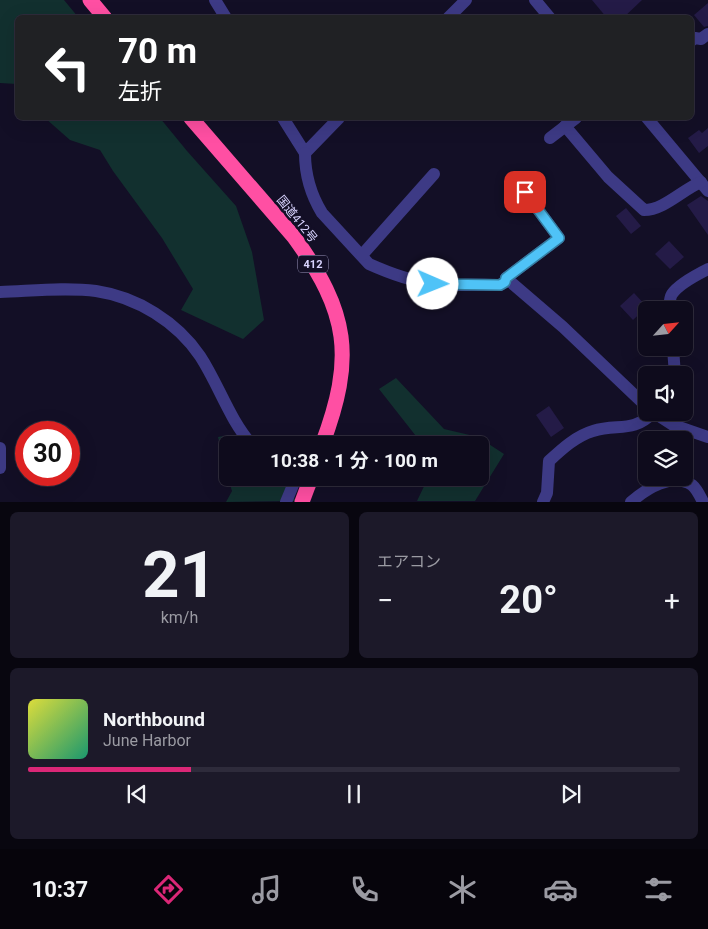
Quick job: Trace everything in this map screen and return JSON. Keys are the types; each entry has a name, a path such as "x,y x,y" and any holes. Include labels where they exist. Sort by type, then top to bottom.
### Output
{"highway":[{"path":"90,0 102,15"},
{"name":"国道412号","path":"193,120 294,237 318,273 336,311 342,339 342,370 334,410 325,436"},
{"path":"302,502 308,486"}],"street":[{"path":"215,0 224,15"},
{"path":"451,15 466,0"},
{"path":"535,0 548,15"},
{"path":"694,39 701,39 708,34"},
{"path":"284,120 306,153 309,182 322,212 369,264 398,276 433,284 500,285 505,282 506,278 559,238 525,192"},
{"path":"306,153 337,120"},
{"path":"550,138 573,120"},
{"path":"649,120 705,186"},
{"path":"565,126 608,177 644,210 653,210 692,186 705,186"},
{"path":"362,255 434,174"},
{"path":"670,301 671,296 676,290 708,269"},
{"path":"506,278 563,327 638,398"},
{"path":"0,292 96,291 128,300 161,317 179,332 199,355 236,423 245,436"},
{"path":"542,502 547,493 549,461 579,436 594,430 636,426 646,421"},
{"path":"667,421 708,437"},
{"path":"0,448 0,468"},
{"path":"631,502 648,489 659,484 678,481 692,486 703,502"},
{"path":"286,502 293,486"}],"green space":[{"path":"0,0 64,0 76,15 15,15 15,84 0,83"},
{"path":"47,120 162,120 236,206 252,252 264,320 243,339 181,310 193,289 162,238 100,150 70,140"},
{"path":"396,378 444,429 474,436 416,436 379,389"},
{"path":"489,444 504,454 489,478"},
{"path":"230,486 286,486 296,501 226,502 232,491"},
{"path":"424,486 484,486 475,501 417,501"}],"building":[{"path":"592,0 642,0 626,15 604,15"},
{"path":"708,3 708,26 704,27 694,15"},
{"path":"708,128 708,146 699,153 688,138 699,130 702,133"},
{"path":"701,196 708,201 708,235 687,205"},
{"path":"626,208 641,226 631,234 616,216"},
{"path":"669,241 684,257 670,269 655,254"},
{"path":"634,293 641,301 638,301 638,315 633,320 620,306"},
{"path":"549,406 564,428 551,437 536,415"}],"route":[{"path":"433,284 500,285 505,282 506,278 559,238 525,192"}]}
